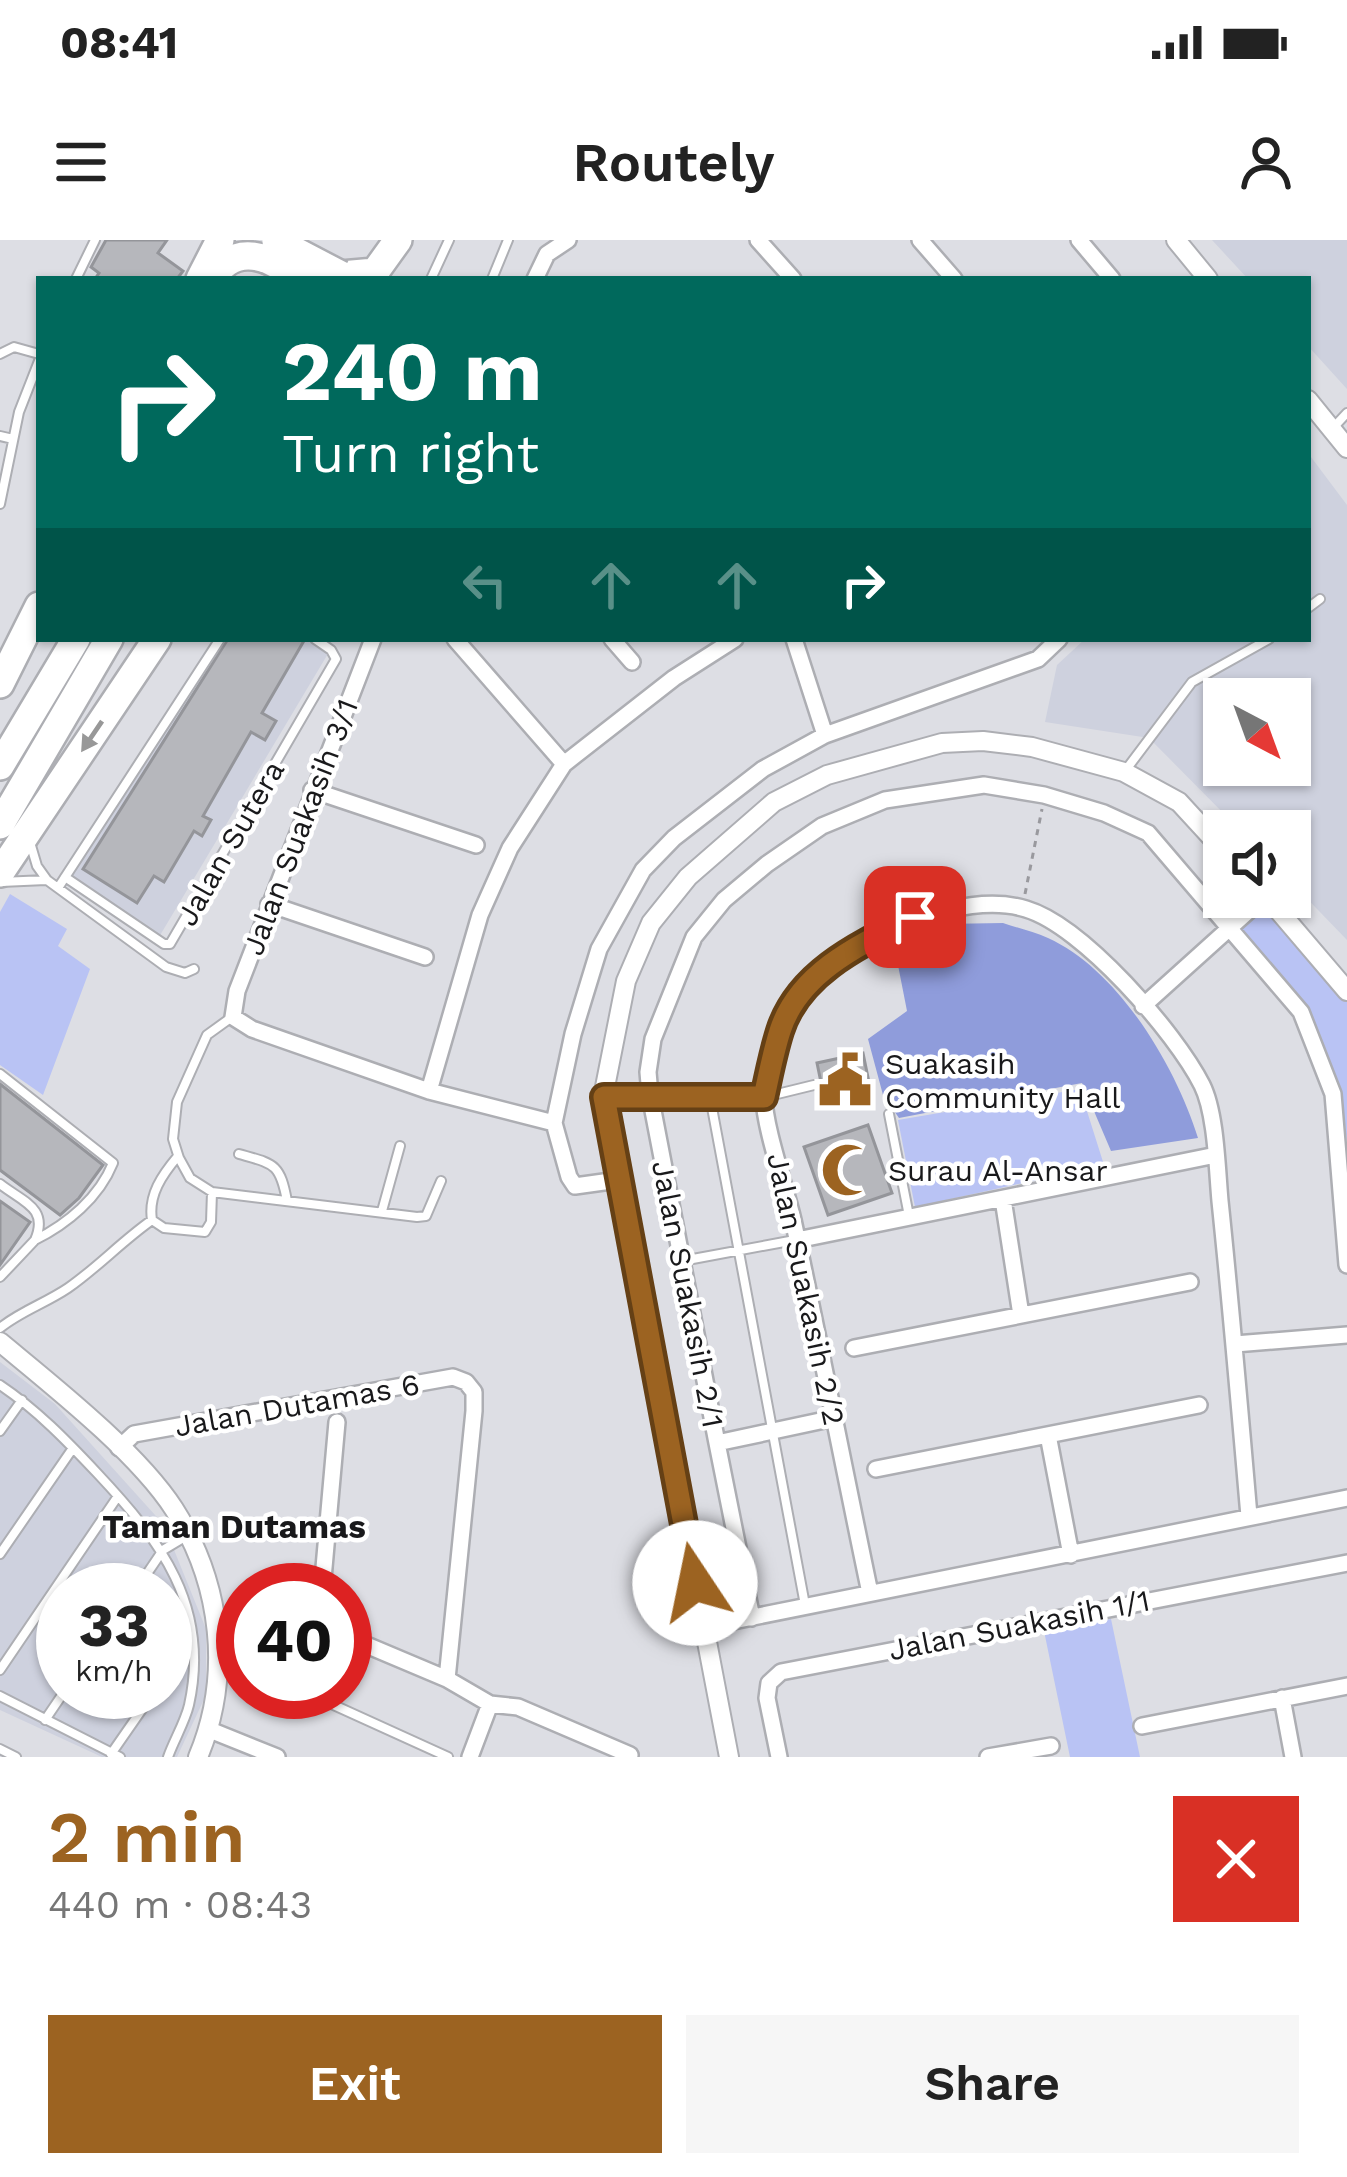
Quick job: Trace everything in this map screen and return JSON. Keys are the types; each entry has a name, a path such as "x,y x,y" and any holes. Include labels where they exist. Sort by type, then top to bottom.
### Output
{"highway":[{"path":"274,255 297,240"},
{"path":"309,276 328,240"},
{"path":"214,276 236,256 254,254 274,255 341,275 375,272 398,240"},
{"path":"390,276 407,240"},
{"path":"201,276 217,242"},
{"path":"274,255 303,276"},
{"path":"0,684 36,612"},
{"path":"0,766 74,642"},
{"path":"0,878 14,828 107,642"},
{"path":"14,828 155,642"}],"street":[{"path":"536,276 547,254 568,240"},
{"path":"758,240 790,276"},
{"path":"920,240 951,276"},
{"path":"1079,240 1109,276"},
{"path":"1175,240 1205,276"},
{"path":"1311,404 1347,448"},
{"name":"Jalan Suakasih 3/1","path":"233,1016 237,991 269,904 372,642"},
{"path":"457,642 564,764"},
{"path":"615,642 632,662"},
{"path":"429,1091 480,915 510,848 564,764 674,678 730,642"},
{"path":"795,642 825,735"},
{"path":"618,1180 575,1186 554,1123 573,1034 599,949 643,870 674,838 764,769 825,735 1038,659 1056,642"},
{"path":"729,1757 604,1097 626,981 651,923 688,877 774,802 827,775 942,743 983,741 1032,747 1124,772 1179,802 1203,828"},
{"name":"Jalan Suakasih 2/1","path":"752,1618 648,1072 653,1039 694,937 724,900 822,826 885,800 984,785 1045,795 1148,833 1300,1012 1334,1094 1347,1265"},
{"path":"312,790 476,845"},
{"path":"269,904 425,957"},
{"name":"Jalan Suakasih 2/2","path":"870,1593 764,1097 781,1027 808,982 861,944 915,917 972,906 1023,907"},
{"path":"1023,907 1061,925 1101,960 1178,1045 1205,1089 1216,1155 1249,1516"},
{"path":"1143,1006 1242,918"},
{"path":"1284,918 1347,991"},
{"path":"233,1016 252,1029 429,1091 554,1123"},
{"path":"604,1097 764,1097"},
{"path":"796,1240 1216,1155"},
{"path":"1003,1199 1021,1315"},
{"path":"854,1348 1190,1282"},
{"path":"1235,1344 1347,1335"},
{"path":"0,1342 119,1448 172,1504 189,1534 218,1631 220,1674 210,1730 199,1757"},
{"name":"Jalan Dutamas 6","path":"119,1448 134,1434 392,1386 453,1377 466,1382 473,1392 474,1411 447,1679"},
{"path":"876,1469 1199,1405"},
{"name":"Jalan Suakasih 2/1","path":"717,1443 833,1418"},
{"path":"324,1563 337,1422"},
{"path":"1048,1435 1071,1555"},
{"path":"704,1628 1347,1498"},
{"name":"Jalan Suakasih 1/1","path":"779,1757 767,1698 769,1683 781,1672 1347,1563"},
{"path":"372,1647 447,1679 490,1704 518,1707 630,1755"},
{"path":"1142,1726 1347,1686"},
{"path":"1282,1697 1293,1757"},
{"path":"470,1757 490,1704"},
{"path":"210,1730 278,1757"},
{"path":"988,1757 1051,1746"}],"lane":[{"path":"77,276 95,240"},
{"path":"432,276 448,240"},
{"path":"493,276 508,240"},
{"path":"0,354 14,347 36,356"},
{"path":"0,504 19,412 36,365"},
{"path":"1332,429 1347,413"},
{"path":"0,436 14,439"},
{"path":"1311,606 1320,599"},
{"path":"58,888 218,642"},
{"name":"Jalan Sutera","path":"65,877 164,944 174,940 336,659 319,642"},
{"path":"1124,772 1192,682 1264,642"},
{"path":"14,828 47,880 166,967 185,973 194,969"},
{"path":"0,878 47,880"},
{"path":"233,1016 206,1035 177,1102 173,1139 190,1178 212,1192 426,1216 441,1181"},
{"path":"0,1074 112,1163 101,1187 64,1225 34,1240"},
{"path":"764,1097 814,1085"},
{"path":"710,1097 805,1607"},
{"path":"889,1114 909,1216"},
{"path":"382,1211 400,1146"},
{"path":"239,1154 277,1167 286,1201"},
{"path":"179,1155 164,1173 150,1205 152,1220 164,1228 205,1232 211,1222 212,1192"},
{"path":"0,1184 38,1214 41,1226 0,1277"},
{"path":"0,1328 65,1290 152,1220"},
{"path":"682,1261 796,1240"},
{"path":"0,1385 22,1400 118,1496 164,1550 178,1580 193,1635 189,1705 168,1757"},
{"path":"0,1431 22,1400"},
{"path":"0,1554 73,1448"},
{"path":"0,1670 118,1496"},
{"path":"155,1563 164,1550 189,1534"},
{"path":"0,1696 116,1755 138,1719"},
{"path":"364,1719 448,1757"},
{"path":"0,1749 16,1757"}],"path":[{"path":"1023,907 1045,795"}],"shaded area":[{"path":"1212,240 1347,240 1347,389 1311,349 1311,276 1245,276"},
{"path":"1311,457 1347,505 1347,940 1311,903 1311,810 1220,810 1149,738 1045,722 1057,665 1082,642 1311,642"},
{"path":"221,642 314,642 329,652 159,937 70,877"},
{"path":"10,894 67,929 58,946 90,969 43,1095 0,1065 0,912"},
{"path":"1250,918 1276,918 1347,1001 1347,1144 1342,1094 1308,1009 1238,929"},
{"path":"1003,923 1048,938 1074,953 1121,997 1160,1052 1198,1138 1111,1151 1082,1083 899,1118 883,1095 868,1039 907,1011 896,955 943,924"},
{"path":"1080,1089 1104,1165 915,1207 898,1120"},
{"path":"0,1362 55,1404 164,1525 179,1563 36,1563 36,1719 192,1719 192,1594 206,1629 206,1695 177,1757 102,1757 0,1710"},
{"path":"1111,1619 1140,1757 1070,1757 1044,1631"}],"building":[{"path":"106,240 167,240 158,253 183,271 179,276 97,276 91,267"},
{"path":"226,642 303,642 262,713 276,721 265,740 251,732 203,816 211,820 202,836 194,831 164,882 154,876 137,903 83,869"},
{"name":"Suakasih Community Hall","path":"863,1053 872,1097 826,1107 817,1063"},
{"path":"0,1084 103,1165 60,1215 0,1170"},
{"name":"Surau Al-Ansar","path":"868,1125 892,1193 828,1215 804,1147"},
{"path":"0,1201 30,1222 0,1265"}],"place":[{"name":"Suakasih Community Hall","path":"845,1080"},
{"name":"Surau Al-Ansar","path":"848,1170"}],"district":[{"name":"Taman Dutamas","path":"234,1526"}],"route":[{"path":"695,1583 604,1097 764,1097 781,1027 808,982 861,944 915,917"}]}
